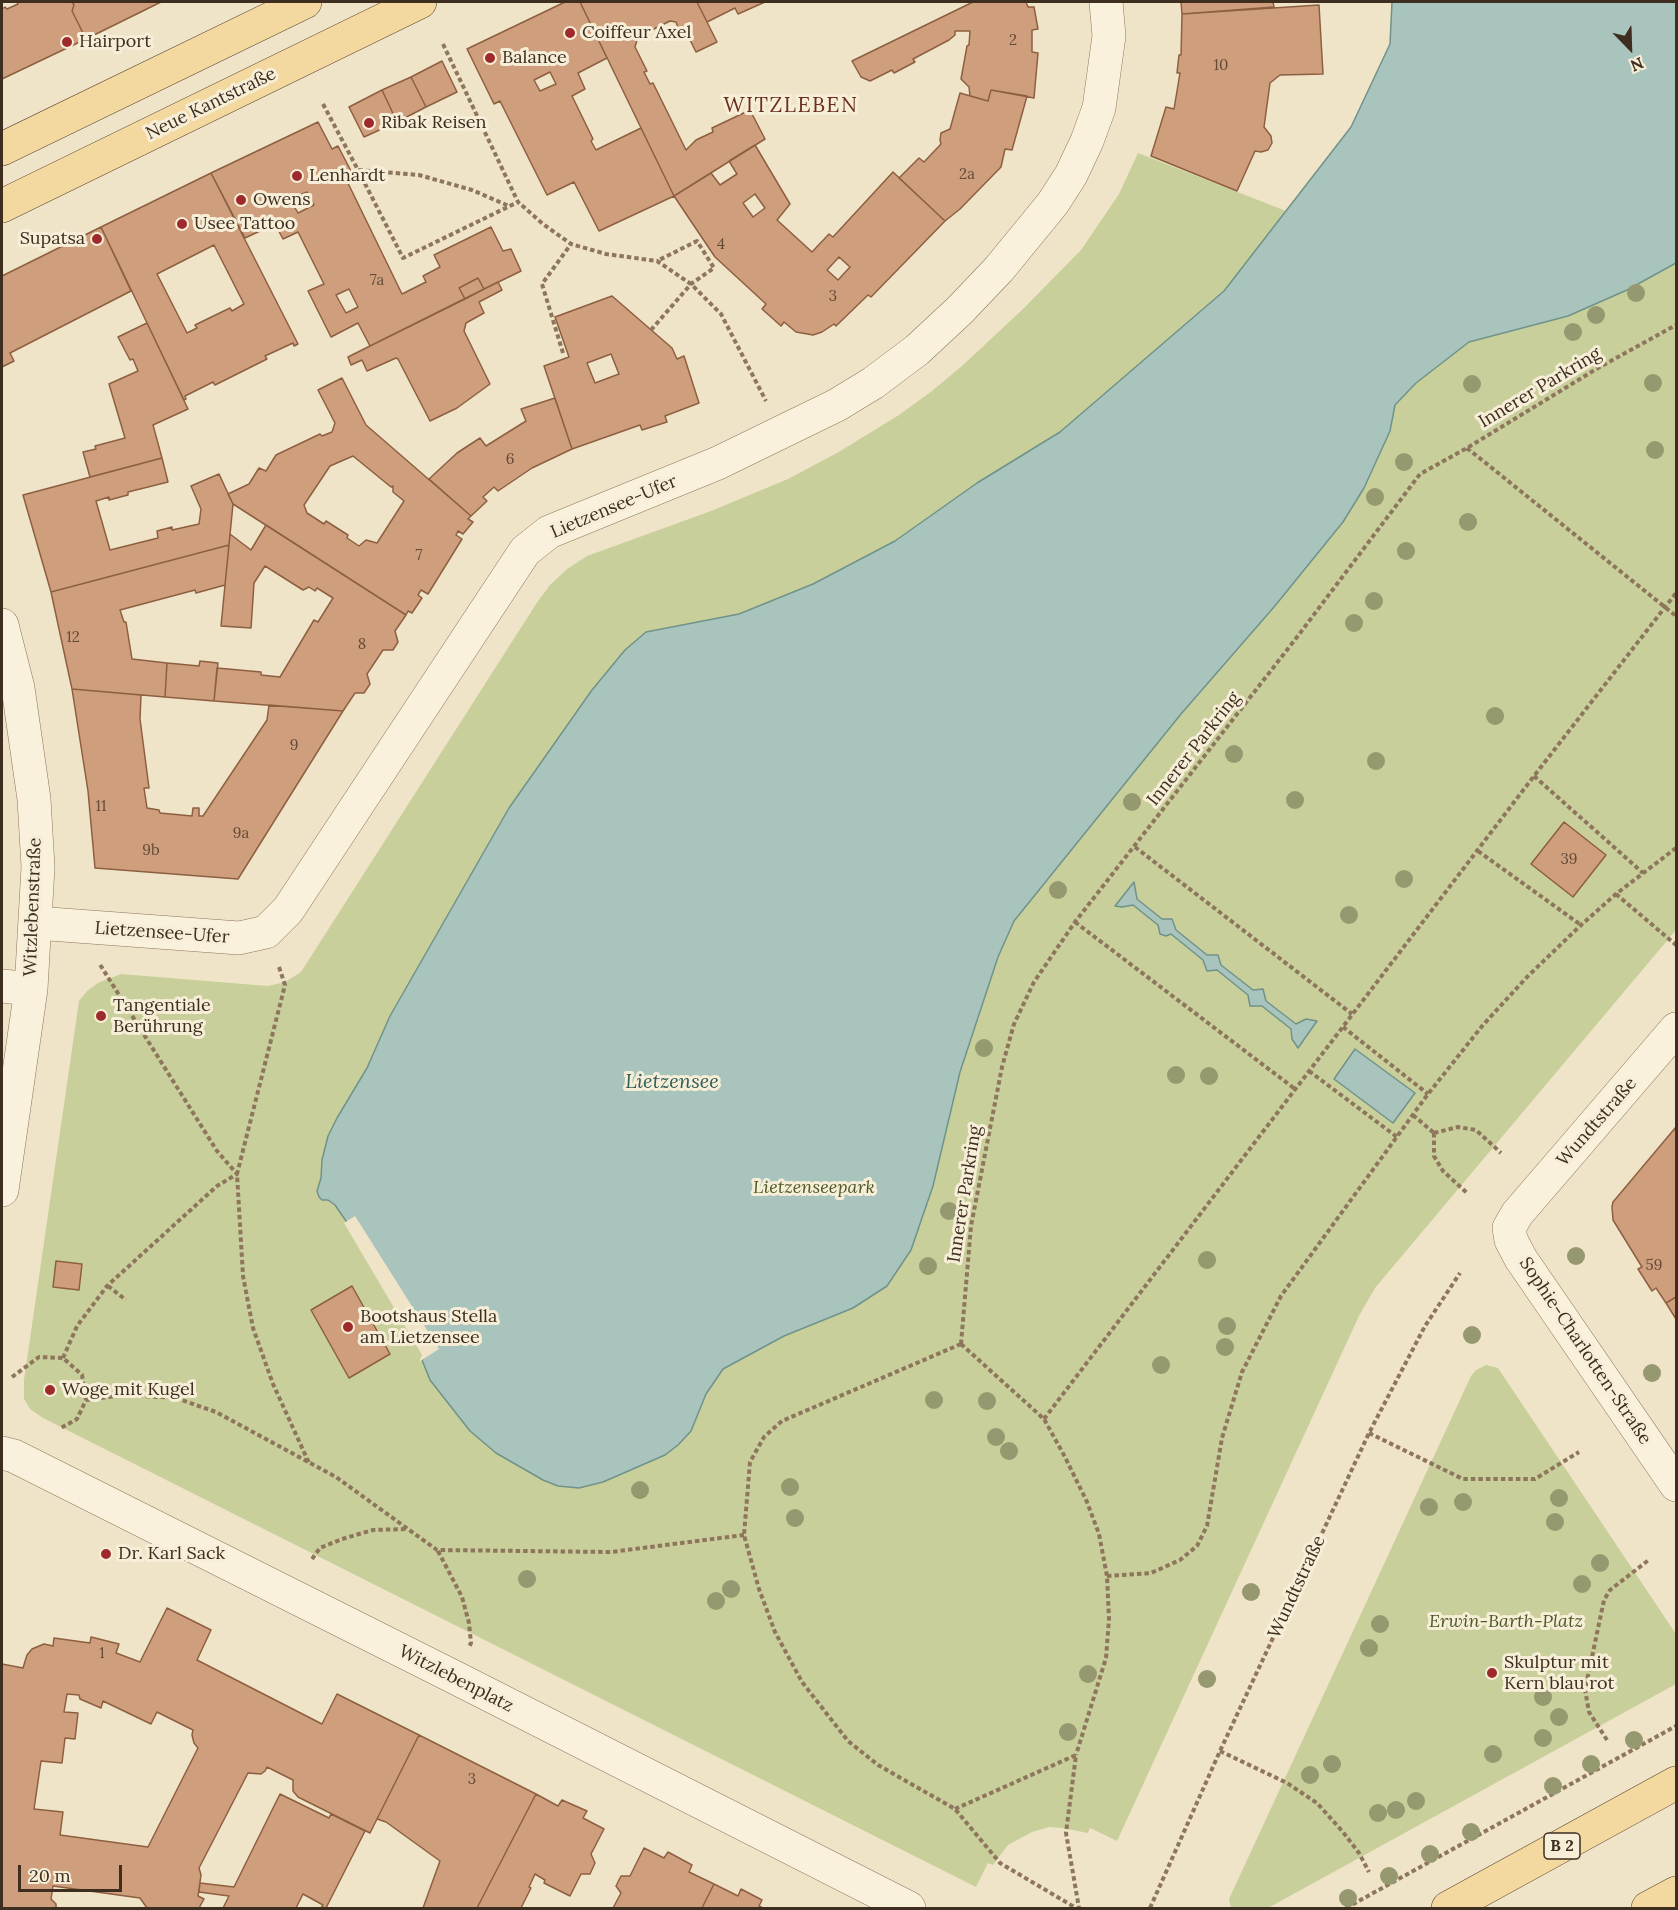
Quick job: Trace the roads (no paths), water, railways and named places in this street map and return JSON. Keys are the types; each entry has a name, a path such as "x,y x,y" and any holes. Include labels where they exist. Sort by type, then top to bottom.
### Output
{"main road":[{"path":"2,149 305,2"},
{"name":"Neue Kantstraße","path":"2,206 381,10 420,2"},
{"name":"B 2","path":"1448,1908 1677,1784"},
{"path":"1648,1908 1677,1893"}],"street":[{"name":"Lietzensee-Ufer","path":"36,923 239,938 266,932 288,910 525,551 549,532 718,463 837,405 873,383 917,350 999,269 1053,203 1071,175 1087,141 1099,108 1109,36 1107,3"},
{"name":"Witzlebenstraße","path":"2,625 18,688 34,799 38,867 36,923 16,988 2,1190"},
{"name":"Wundtstraße","path":"1517,1214 1677,1029"},
{"name":"Sophie-Charlotten-Straße","path":"1517,1214 1509,1228 1511,1240 1521,1259 1677,1485"},
{"name":"Witzlebenplatz","path":"2,1454 24,1462 452,1676 909,1908"}],"water":[{"name":"Lietzensee","path":"1392,2 1676,2 1676,263 1627,290 1568,316 1469,342 1416,383 1395,405 1390,431 1364,488 1343,522 1274,607 1181,714 1014,921 998,957 960,1072 933,1186 911,1250 887,1286 853,1308 784,1336 723,1369 706,1394 691,1431 678,1445 665,1455 603,1482 579,1488 558,1486 496,1453 470,1431 430,1380 422,1360 426,1355 346,1221 335,1205 328,1200 322,1200 317,1191 328,1136 337,1118 367,1068 390,1016 509,808 592,690 625,650 646,632 739,614 813,584 895,541 977,483 1060,432 1224,291 1351,127 1390,44"},
{"path":"1134,882 1137,899 1162,919 1172,919 1176,930 1207,955 1218,955 1221,965 1253,990 1263,989 1266,1001 1296,1024 1306,1019 1317,1021 1298,1048 1292,1039 1291,1029 1262,1006 1250,1006 1248,995 1217,970 1207,971 1203,960 1171,934 1166,936 1160,934 1158,925 1133,905 1115,906"},
{"path":"1355,1049 1415,1093 1393,1123 1334,1079"}],"place":[{"name":"Coiffeur Axel","path":"570,33"},
{"name":"Hairport","path":"67,42"},
{"name":"Balance","path":"490,58"},
{"name":"Ribak Reisen","path":"369,123"},
{"name":"Lenhardt","path":"297,176"},
{"name":"Owens","path":"241,200"},
{"name":"Usee Tattoo","path":"182,224"},
{"name":"Supatsa","path":"97,239"},
{"name":"Tangentiale Berührung","path":"101,1016"},
{"name":"Bootshaus Stella am Lietzensee","path":"348,1327"},
{"name":"Woge mit Kugel","path":"50,1390"},
{"name":"Dr. Karl Sack","path":"106,1554"},
{"name":"Skulptur mit Kern blau rot","path":"1492,1673"}],"district":[{"name":"WITZLEBEN","path":"791,106"}],"park label":[{"name":"Lietzenseepark","path":"814,1188"},
{"name":"Erwin-Barth-Platz","path":"1506,1622"}]}
